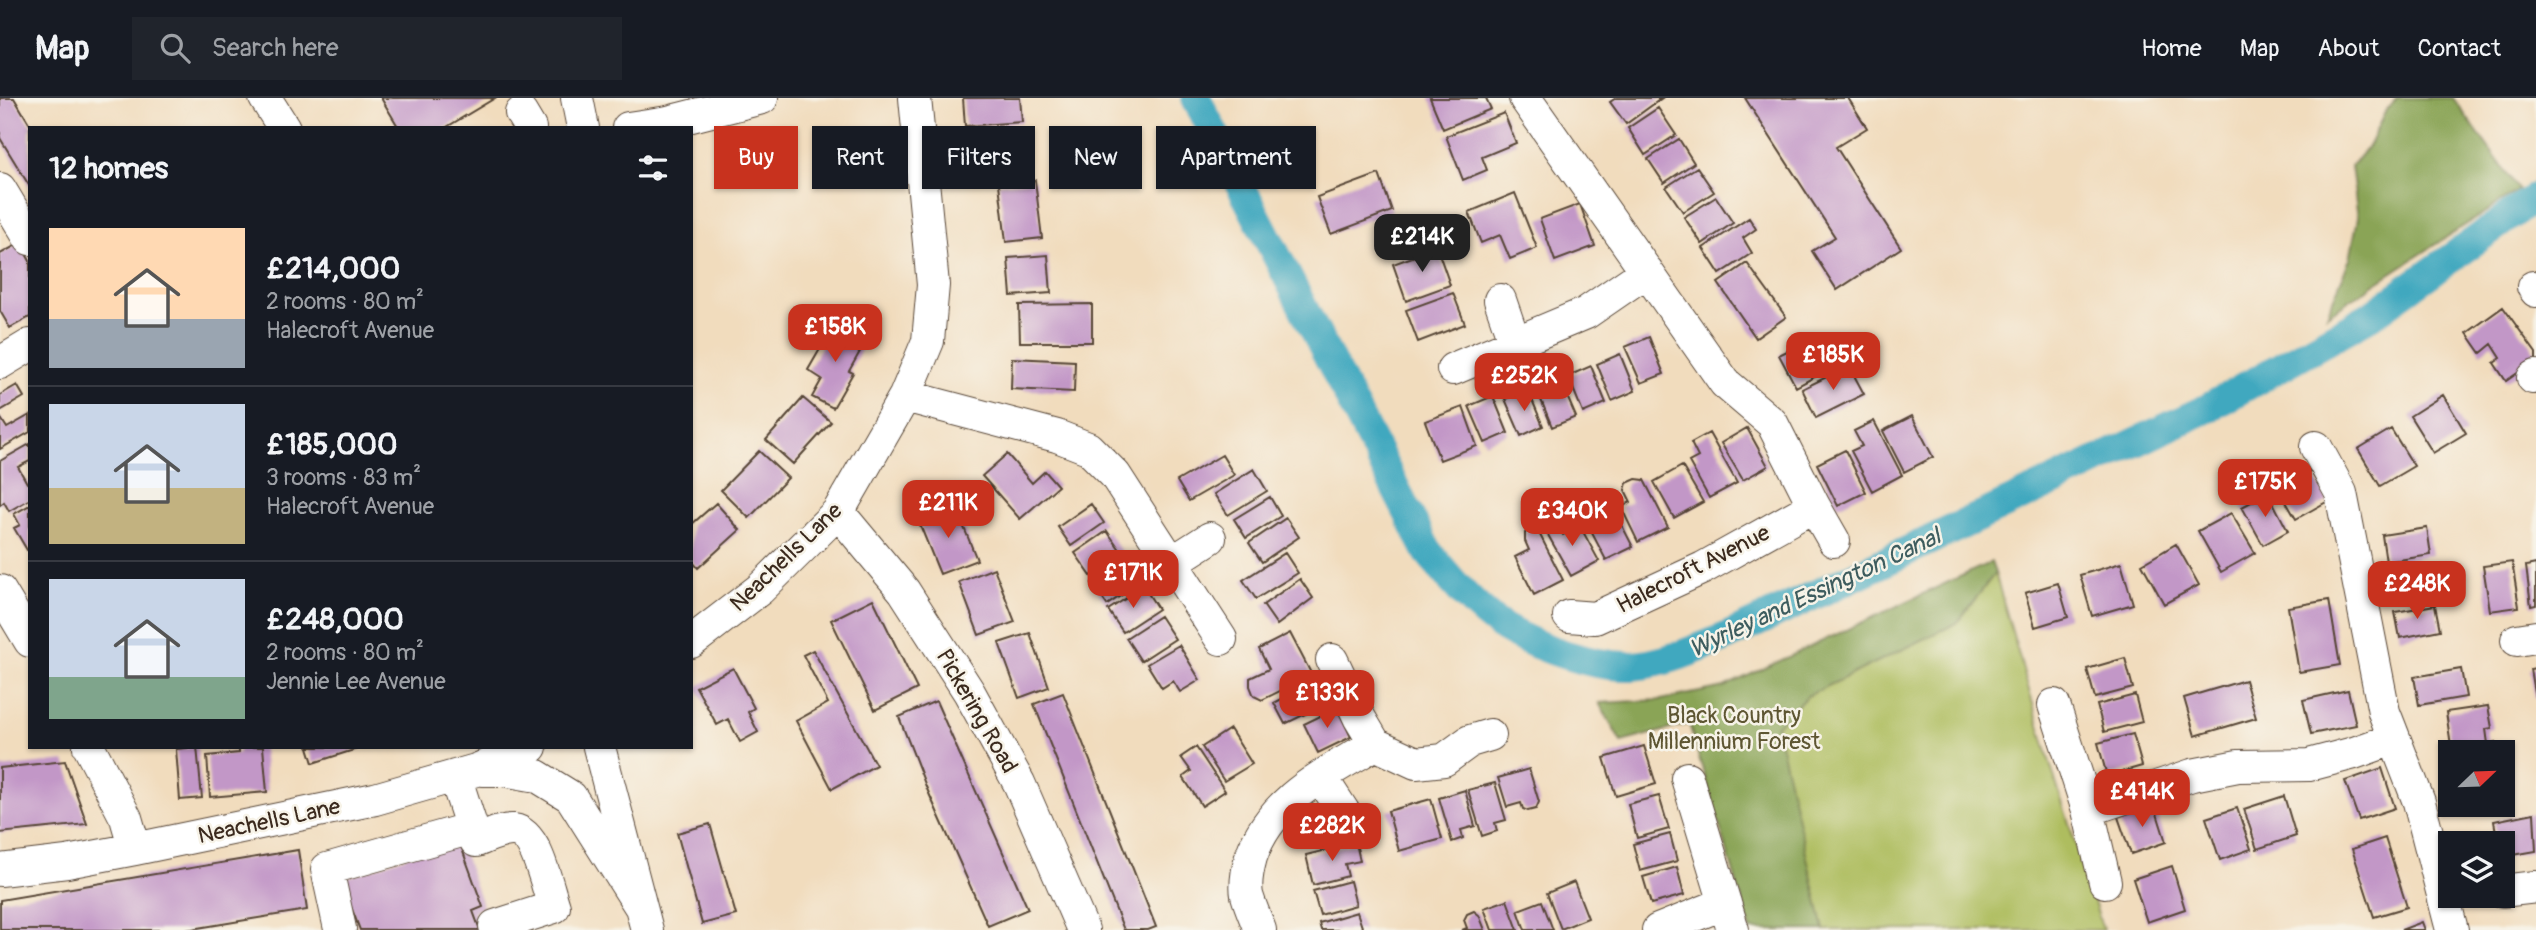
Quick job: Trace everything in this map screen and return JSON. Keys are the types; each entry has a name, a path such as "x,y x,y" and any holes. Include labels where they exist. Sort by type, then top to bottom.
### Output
{"street":[{"path":"265,98 283,126"},
{"path":"578,98 583,126"},
{"path":"641,126 668,122 762,98"},
{"name":"Neachells Lane","path":"693,640 760,589 838,512 905,396 929,341 933,285 915,98"},
{"path":"1525,98 1726,383 1772,423 1834,541"},
{"path":"0,189 28,237"},
{"path":"1453,369 1514,341 1586,313 1647,271"},
{"path":"1500,300 1514,341"},
{"path":"0,363 28,346"},
{"path":"905,396 1057,436 1088,448 1115,475 1221,639"},
{"path":"2316,447 2341,493 2384,712 2438,858"},
{"name":"Halecroft Avenue","path":"1569,616 1595,618 1703,568 1814,506"},
{"name":"Pickering Road","path":"838,512 904,592 969,692 1019,783 1083,930"},
{"path":"1171,563 1210,538"},
{"path":"0,591 28,638"},
{"path":"1332,660 1359,717 1376,744 1416,763 1444,760 1470,741 1490,735"},
{"path":"2054,705 2088,810 2101,871"},
{"path":"2088,810 2192,775 2238,766 2309,765 2393,739"},
{"path":"1260,930 1246,893 1249,864 1256,843 1280,808 1300,790 1376,744"},
{"path":"90,749 126,818 135,849"},
{"name":"Neachells Lane","path":"0,870 67,862 375,799 466,773 526,749"},
{"path":"600,749 643,918"},
{"path":"495,926 554,907 533,843 525,834 508,830 476,841 466,773 503,770 537,776 571,797 643,918"},
{"path":"1321,777 1347,817"},
{"path":"1658,930 1729,917 1688,778"},
{"path":"340,929 327,869 472,828"},
{"path":"2515,889 2536,887"},
{"path":"2451,908 2452,930"}],"green space":[{"path":"2397,98 2453,98 2519,190 2327,315 2350,258 2358,218 2351,166 2369,145 2386,110"},
{"name":"Black Country Millennium Forest","path":"1991,562 1995,573 1957,623 1807,696 1776,726 1824,930 1751,930 1689,724 1621,742 1599,703 1661,700 1724,687"},
{"path":"1995,573 2052,770 2103,930 1824,930 1775,726 1807,696 1957,623"}],"building":[{"path":"0,98 14,98 31,126 28,126 28,184 0,138"},
{"path":"381,98 495,98 448,126 398,126"},
{"path":"963,98 1020,98 1022,122 965,126"},
{"path":"1430,98 1486,98 1491,109 1443,129"},
{"path":"1616,98 1662,98 1626,124 1610,102"},
{"path":"1745,98 1848,98 1867,128 1836,147 1901,248 1837,290 1812,251 1835,237"},
{"path":"1658,108 1676,135 1645,155 1628,128"},
{"path":"1504,113 1516,143 1482,157 1487,170 1463,180 1446,136"},
{"path":"1679,139 1694,163 1664,183 1648,159"},
{"path":"1697,167 1714,192 1683,212 1666,187"},
{"path":"1379,174 1392,211 1331,234 1317,197"},
{"path":"1035,180 1042,238 1006,242 1000,189 1035,189"},
{"path":"1515,193 1537,248 1510,259 1500,235 1481,243 1469,212"},
{"path":"1716,197 1733,223 1702,244 1684,217"},
{"path":"1580,204 1595,246 1555,261 1540,219"},
{"path":"1749,218 1756,229 1743,238 1752,253 1720,274 1703,248"},
{"path":"20,243 28,257 28,318 10,328 0,311 0,254"},
{"path":"1437,248 1450,285 1406,301 1393,264"},
{"path":"1048,255 1051,293 1011,296 1008,258"},
{"path":"1747,263 1786,317 1756,338 1718,283"},
{"path":"1453,293 1465,324 1418,342 1406,310"},
{"path":"1092,304 1092,342 1020,342 1019,305"},
{"path":"2503,307 2536,353 2536,360 2506,381 2494,363 2501,358 2492,344 2481,353 2467,333"},
{"path":"835,323 866,341 849,371 853,373 833,408 812,397 822,379 808,370"},
{"path":"1817,336 1833,367 1796,387 1779,355"},
{"path":"1649,337 1664,374 1641,383 1625,347"},
{"path":"1620,354 1635,391 1612,401 1597,364"},
{"path":"1012,358 1075,361 1074,392 1011,389"},
{"path":"1591,366 1606,403 1583,413 1568,376"},
{"path":"1849,366 1864,394 1816,418 1802,389"},
{"path":"1560,380 1576,417 1552,427 1537,390"},
{"path":"17,385 24,397 0,411 0,395"},
{"path":"1528,390 1543,426 1521,436 1505,399"},
{"path":"2443,395 2466,433 2433,453 2410,416"},
{"path":"1493,396 1508,433 1485,443 1469,406"},
{"path":"803,398 831,422 793,464 766,440"},
{"path":"1463,407 1477,446 1440,460 1425,421"},
{"path":"28,416 28,433 0,449 0,417 7,428"},
{"path":"1912,416 1933,457 1904,472 1883,431"},
{"path":"1874,421 1902,475 1872,491 1851,451 1862,446 1854,431"},
{"path":"1747,428 1768,466 1743,480 1721,443"},
{"path":"2391,429 2414,466 2380,486 2358,449"},
{"path":"1709,433 1737,483 1709,498 1689,462 1698,457 1691,443"},
{"path":"28,445 28,462 18,467 28,483 28,500 9,511 4,502 0,505 0,461"},
{"path":"1845,450 1866,492 1838,506 1817,464"},
{"path":"759,451 788,478 749,518 721,490"},
{"path":"1007,454 1032,483 1045,471 1058,486 1020,519 982,476"},
{"path":"1222,455 1234,475 1189,501 1177,481"},
{"path":"1682,466 1703,502 1674,518 1654,482"},
{"path":"1254,469 1267,491 1228,515 1214,494"},
{"path":"2310,470 2328,501 2296,519 2278,488"},
{"path":"1636,479 1644,480 1668,527 1638,542 1621,507 1631,502 1625,490 1627,483"},
{"path":"2268,493 2288,531 2263,545 2242,507"},
{"path":"1606,494 1633,547 1606,560 1579,508"},
{"path":"1270,497 1281,516 1246,538 1234,519"},
{"path":"716,503 740,530 698,568 693,562 693,523"},
{"path":"1091,504 1104,523 1071,546 1058,527"},
{"path":"955,505 977,560 940,574 918,520"},
{"path":"28,506 28,550 14,528 20,525 14,514"},
{"path":"2231,513 2255,553 2221,572 2198,531"},
{"path":"1286,518 1299,537 1262,562 1249,543"},
{"path":"1555,519 1563,535 1580,526 1599,561 1571,576 1543,526"},
{"path":"2427,528 2431,555 2386,562 2382,535"},
{"path":"1530,529 1539,533 1563,580 1534,595 1515,557 1529,550 1525,533"},
{"path":"1107,531 1123,554 1091,576 1075,553"},
{"path":"2176,544 2199,585 2164,604 2142,564"},
{"path":"1285,553 1298,573 1256,599 1243,580"},
{"path":"1126,560 1141,582 1107,605 1092,583"},
{"path":"2512,562 2519,607 2490,611 2483,566"},
{"path":"2121,563 2133,604 2092,616 2080,575"},
{"path":"2536,564 2536,605 2531,606 2526,566"},
{"path":"994,568 1015,622 979,635 959,582"},
{"path":"2432,568 2436,591 2395,598 2391,575"},
{"path":"1300,579 1313,598 1277,625 1263,605"},
{"path":"2058,583 2068,617 2035,627 2025,593"},
{"path":"1144,587 1158,609 1123,632 1108,610"},
{"path":"873,599 917,689 875,710 831,620"},
{"path":"2329,600 2340,665 2299,672 2288,607"},
{"path":"2435,605 2440,630 2400,638 2395,612"},
{"path":"1160,616 1175,639 1141,661 1126,638"},
{"path":"1030,633 1049,687 1019,698 999,643"},
{"path":"1290,633 1312,675 1262,700 1254,696 1250,686 1250,678 1269,669 1259,649"},
{"path":"1179,645 1200,680 1180,692 1173,681 1162,688 1147,664"},
{"path":"813,650 876,765 832,789 796,721 828,703 803,655"},
{"path":"2125,658 2133,688 2095,698 2087,669"},
{"path":"733,668 754,708 748,712 758,732 740,742 728,719 717,725 696,687"},
{"path":"2536,668 2536,698 2535,698 2530,669"},
{"path":"2461,669 2466,697 2419,705 2414,677"},
{"path":"1319,680 1330,702 1285,724 1274,703"},
{"path":"2245,680 2256,718 2195,736 2184,698"},
{"path":"2348,690 2356,725 2311,734 2303,700"},
{"path":"1063,693 1156,927 1148,930 1124,930 1034,704"},
{"path":"2135,695 2142,722 2104,732 2097,705"},
{"path":"936,701 1028,909 988,926 927,789 899,717"},
{"path":"2488,706 2492,728 2486,729 2487,740 2450,740 2446,712"},
{"path":"1337,708 1351,737 1318,753 1304,724"},
{"path":"1230,729 1252,764 1224,781 1202,747"},
{"path":"2133,734 2142,766 2107,776 2098,743"},
{"path":"1644,746 1656,784 1616,796 1604,758"},
{"path":"1196,747 1225,791 1202,806 1183,777 1191,771 1181,757"},
{"path":"176,749 197,749 202,798 180,800"},
{"path":"239,749 263,749 267,792 210,797 207,756 239,753"},
{"path":"309,749 357,749 313,763"},
{"path":"65,761 87,824 0,833 0,768"},
{"path":"2382,768 2395,808 2359,820 2345,781"},
{"path":"1529,769 1539,802 1536,809 1523,809 1521,803 1507,807 1498,778"},
{"path":"1495,783 1506,820 1495,823 1497,831 1482,836 1468,790"},
{"path":"1465,790 1475,826 1461,830 1463,838 1452,842 1439,798"},
{"path":"1659,796 1669,829 1637,838 1628,804"},
{"path":"2284,796 2296,836 2257,849 2244,809"},
{"path":"1431,799 1442,839 1399,851 1388,811"},
{"path":"2154,804 2166,842 2131,854 2118,817"},
{"path":"2237,808 2251,849 2220,860 2206,818"},
{"path":"2534,813 2536,851 2515,855 2515,831 2496,831 2494,821"},
{"path":"710,824 736,915 702,924 677,833"},
{"path":"1670,834 1677,861 1640,871 1633,844"},
{"path":"458,838 483,907 473,911 480,930 360,930 341,880"},
{"path":"2385,838 2407,907 2374,917 2352,849"},
{"path":"1356,843 1360,861 1345,864 1348,876 1313,885 1306,855"},
{"path":"298,850 307,910 186,930 0,930 0,900"},
{"path":"2172,866 2185,909 2147,922 2133,879"},
{"path":"1677,867 1684,895 1651,904 1643,877"},
{"path":"1350,881 1356,905 1320,915 1313,891"},
{"path":"1574,882 1588,918 1561,929 1547,893"},
{"path":"1507,900 1518,930 1492,930 1484,908"},
{"path":"1542,901 1553,930 1525,930 1518,910"},
{"path":"1474,911 1479,915 1485,930 1462,930 1467,928 1464,920 1467,914"},
{"path":"1357,912 1363,930 1321,930 1319,923"},
{"path":"2422,922 2425,930 2401,930"}],"waterway":[{"name":"Wyrley and Essington Canal","path":"1196,98 1428,552 1473,603 1504,628 1533,643 1566,655 1616,665 1632,666 1656,662 1724,638 2208,408 2370,316 2536,197"}]}
